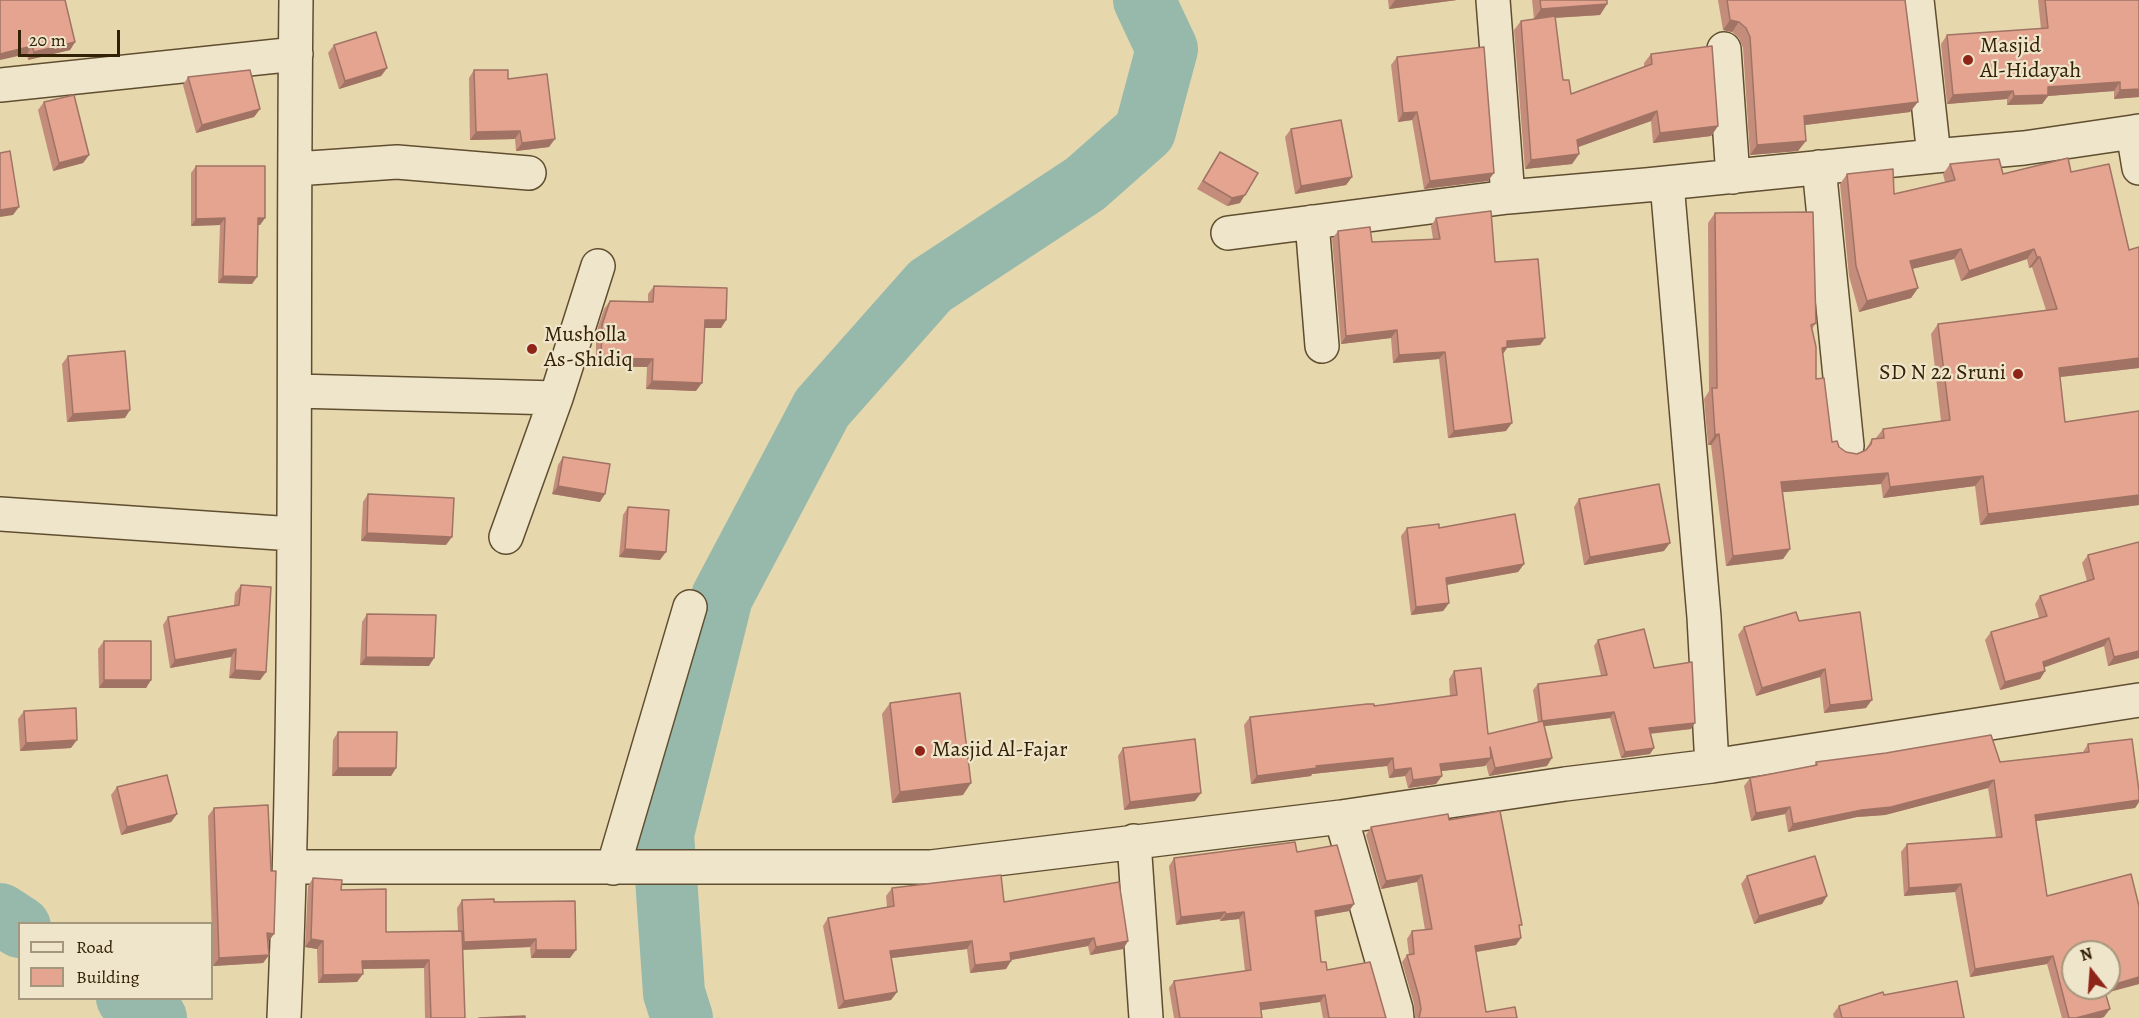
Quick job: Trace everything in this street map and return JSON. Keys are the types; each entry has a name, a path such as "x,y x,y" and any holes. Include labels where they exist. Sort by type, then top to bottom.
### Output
{"street":[{"path":"284,1018 291,867 296,391 296,0"},
{"path":"1493,0 1508,197"},
{"path":"1917,0 1934,156"},
{"path":"1724,50 1732,177"},
{"path":"0,85 296,54"},
{"path":"1228,233 1508,197 2024,148 2136,131 2139,168"},
{"path":"295,169 397,162 529,173"},
{"path":"1819,167 1847,446"},
{"path":"1667,183 1704,617 1712,766"},
{"path":"1312,222 1323,346"},
{"path":"506,537 556,398 598,266"},
{"path":"296,391 556,398"},
{"path":"0,514 293,534"},
{"path":"619,868 690,607"},
{"path":"291,867 931,867 1341,817 1565,784 1712,766 2139,700"},
{"path":"1341,817 1397,1018"},
{"path":"1134,841 1146,1018"}],"building":[{"path":"0,0 65,0 75,42 34,52 32,46 0,54"},
{"path":"1540,0 1607,0 1607,4 1541,9"},
{"path":"1727,0 1905,0 1918,102 1804,116 1806,141 1757,145 1750,37 1746,28 1739,22 1730,20"},
{"path":"2045,0 2139,0 2139,89 2120,90 2120,82 2048,87 2048,95 2014,96 2013,91 1953,95 1947,35 2048,28"},
{"path":"1555,16 1563,80 1569,80 1571,94 1652,64 1651,54 1712,46 1718,126 1660,133 1657,111 1577,140 1579,154 1531,160 1521,21"},
{"path":"376,32 387,68 345,81 334,45"},
{"path":"1484,47 1494,173 1430,181 1417,112 1403,113 1397,57"},
{"path":"250,70 260,109 202,125 188,77"},
{"path":"474,70 508,70 508,79 547,74 555,139 522,143 520,131 476,132"},
{"path":"74,95 89,155 59,163 44,102"},
{"path":"1341,120 1352,177 1301,186 1291,129"},
{"path":"10,151 19,207 0,210 0,153"},
{"path":"1220,152 1258,173 1245,195 1232,198 1203,181"},
{"path":"2068,158 2071,172 2109,164 2129,250 2139,247 2139,358 2059,368 2065,422 2139,411 2139,495 1988,514 1983,476 1890,487 1888,473 1781,482 1790,549 1733,556 1719,434 1715,435 1712,388 1717,388 1715,213 1813,212 1816,323 1811,325 1816,347 1816,379 1824,378 1832,442 1837,441 1839,447 1846,452 1857,454 1866,450 1872,439 1884,438 1883,429 1950,420 1938,324 2057,309 2040,257 2037,257 2034,249 1969,271 1961,249 1910,261 1918,288 1867,301 1856,266 1847,174 1893,169 1894,194 1955,180 1950,164 1999,159 2003,174"},
{"path":"196,166 265,166 265,218 258,218 257,277 223,276 225,218 196,219"},
{"path":"1491,211 1495,262 1538,259 1545,338 1507,341 1507,347 1502,348 1512,423 1454,431 1445,352 1399,355 1397,330 1346,336 1338,231 1370,227 1372,242 1440,239 1436,218"},
{"path":"654,286 727,288 726,320 705,320 702,383 652,381 653,359 601,358 602,325 610,301 653,302"},
{"path":"125,351 130,410 73,414 68,356"},
{"path":"563,457 610,464 605,494 558,486"},
{"path":"1659,484 1670,543 1590,557 1579,499"},
{"path":"368,494 454,498 452,537 367,533"},
{"path":"628,507 669,510 666,552 625,549"},
{"path":"1515,514 1524,564 1446,578 1449,603 1416,607 1407,528 1439,524 1439,528"},
{"path":"2139,542 2139,651 2114,657 2109,638 2043,662 2045,671 2005,682 1991,632 2047,616 2040,596 2094,579 2088,555"},
{"path":"241,585 271,587 266,672 235,670 236,649 175,660 168,617 239,605"},
{"path":"1796,612 1799,621 1860,612 1872,700 1830,705 1825,669 1762,688 1744,627"},
{"path":"367,614 436,615 434,658 366,657"},
{"path":"1644,629 1654,668 1692,662 1695,723 1649,728 1654,748 1625,752 1614,712 1542,721 1538,684 1607,675 1598,640"},
{"path":"104,641 151,641 151,680 104,680"},
{"path":"1481,668 1488,734 1543,721 1552,758 1495,768 1490,747 1491,758 1440,764 1442,776 1413,780 1411,768 1394,770 1393,758 1316,766 1317,768 1257,776 1250,717 1367,704 1374,704 1374,706 1457,695 1454,671"},
{"path":"960,693 971,783 900,792 890,703"},
{"path":"76,708 77,740 26,743 24,711"},
{"path":"338,732 397,732 396,768 338,768"},
{"path":"1991,735 2000,762 2089,752 2088,744 2132,739 2139,800 2035,815 2047,896 2131,874 2139,906 2139,977 2121,982 2121,940 2061,940 2061,987 2053,956 1975,969 1961,884 1909,888 1907,844 2002,837 1994,780 1891,807 1862,810 1793,824 1790,807 1756,813 1750,778 1817,765 1816,762"},
{"path":"1195,739 1201,793 1130,802 1123,748"},
{"path":"167,775 177,814 127,827 117,787"},
{"path":"268,805 271,871 276,871 274,934 267,933 269,955 219,958 214,808"},
{"path":"1500,811 1522,925 1519,925 1521,938 1475,946 1486,1012 1515,1007 1517,1018 1419,1018 1421,1009 1419,997 1407,955 1414,954 1412,931 1432,929 1422,875 1386,881 1371,827 1448,814 1449,820"},
{"path":"1295,842 1297,852 1337,845 1354,904 1315,911 1321,962 1326,962 1327,970 1370,962 1386,1018 1329,1018 1325,995 1260,1003 1262,1018 1180,1018 1174,981 1251,970 1244,912 1181,917 1174,858"},
{"path":"1815,856 1827,896 1759,916 1747,876"},
{"path":"1001,875 1004,902 1119,882 1128,941 1096,947 1094,938 1010,953 1011,961 975,965 972,941 890,951 897,992 844,1001 828,918 894,906 892,888"},
{"path":"313,878 342,880 341,890 386,889 386,932 462,931 465,1018 431,1018 429,960 362,961 363,974 323,975 323,941 311,939"},
{"path":"494,899 494,902 575,901 576,950 536,950 536,939 464,942 462,900"},
{"path":"1957,981 1964,1018 1842,1018 1839,1006 1883,992 1884,995"},
{"path":"2064,1000 2107,1000 2110,1009 2069,1018"},
{"path":"525,1016 525,1018 479,1018"}],"waterway":[{"path":"682,1018 674,993 663,834 722,597 822,408 930,286 1085,184 1145,131 1167,49 1144,0"},
{"path":"0,914 18,926"},
{"path":"130,1000 156,1018"}],"place":[{"name":"Masjid Al-Hidayah","path":"1968,60"},
{"name":"Musholla As-Shidiq","path":"532,349"},
{"name":"SD N 22 Sruni","path":"2018,374"},
{"name":"Masjid Al-Fajar","path":"920,751"}]}
